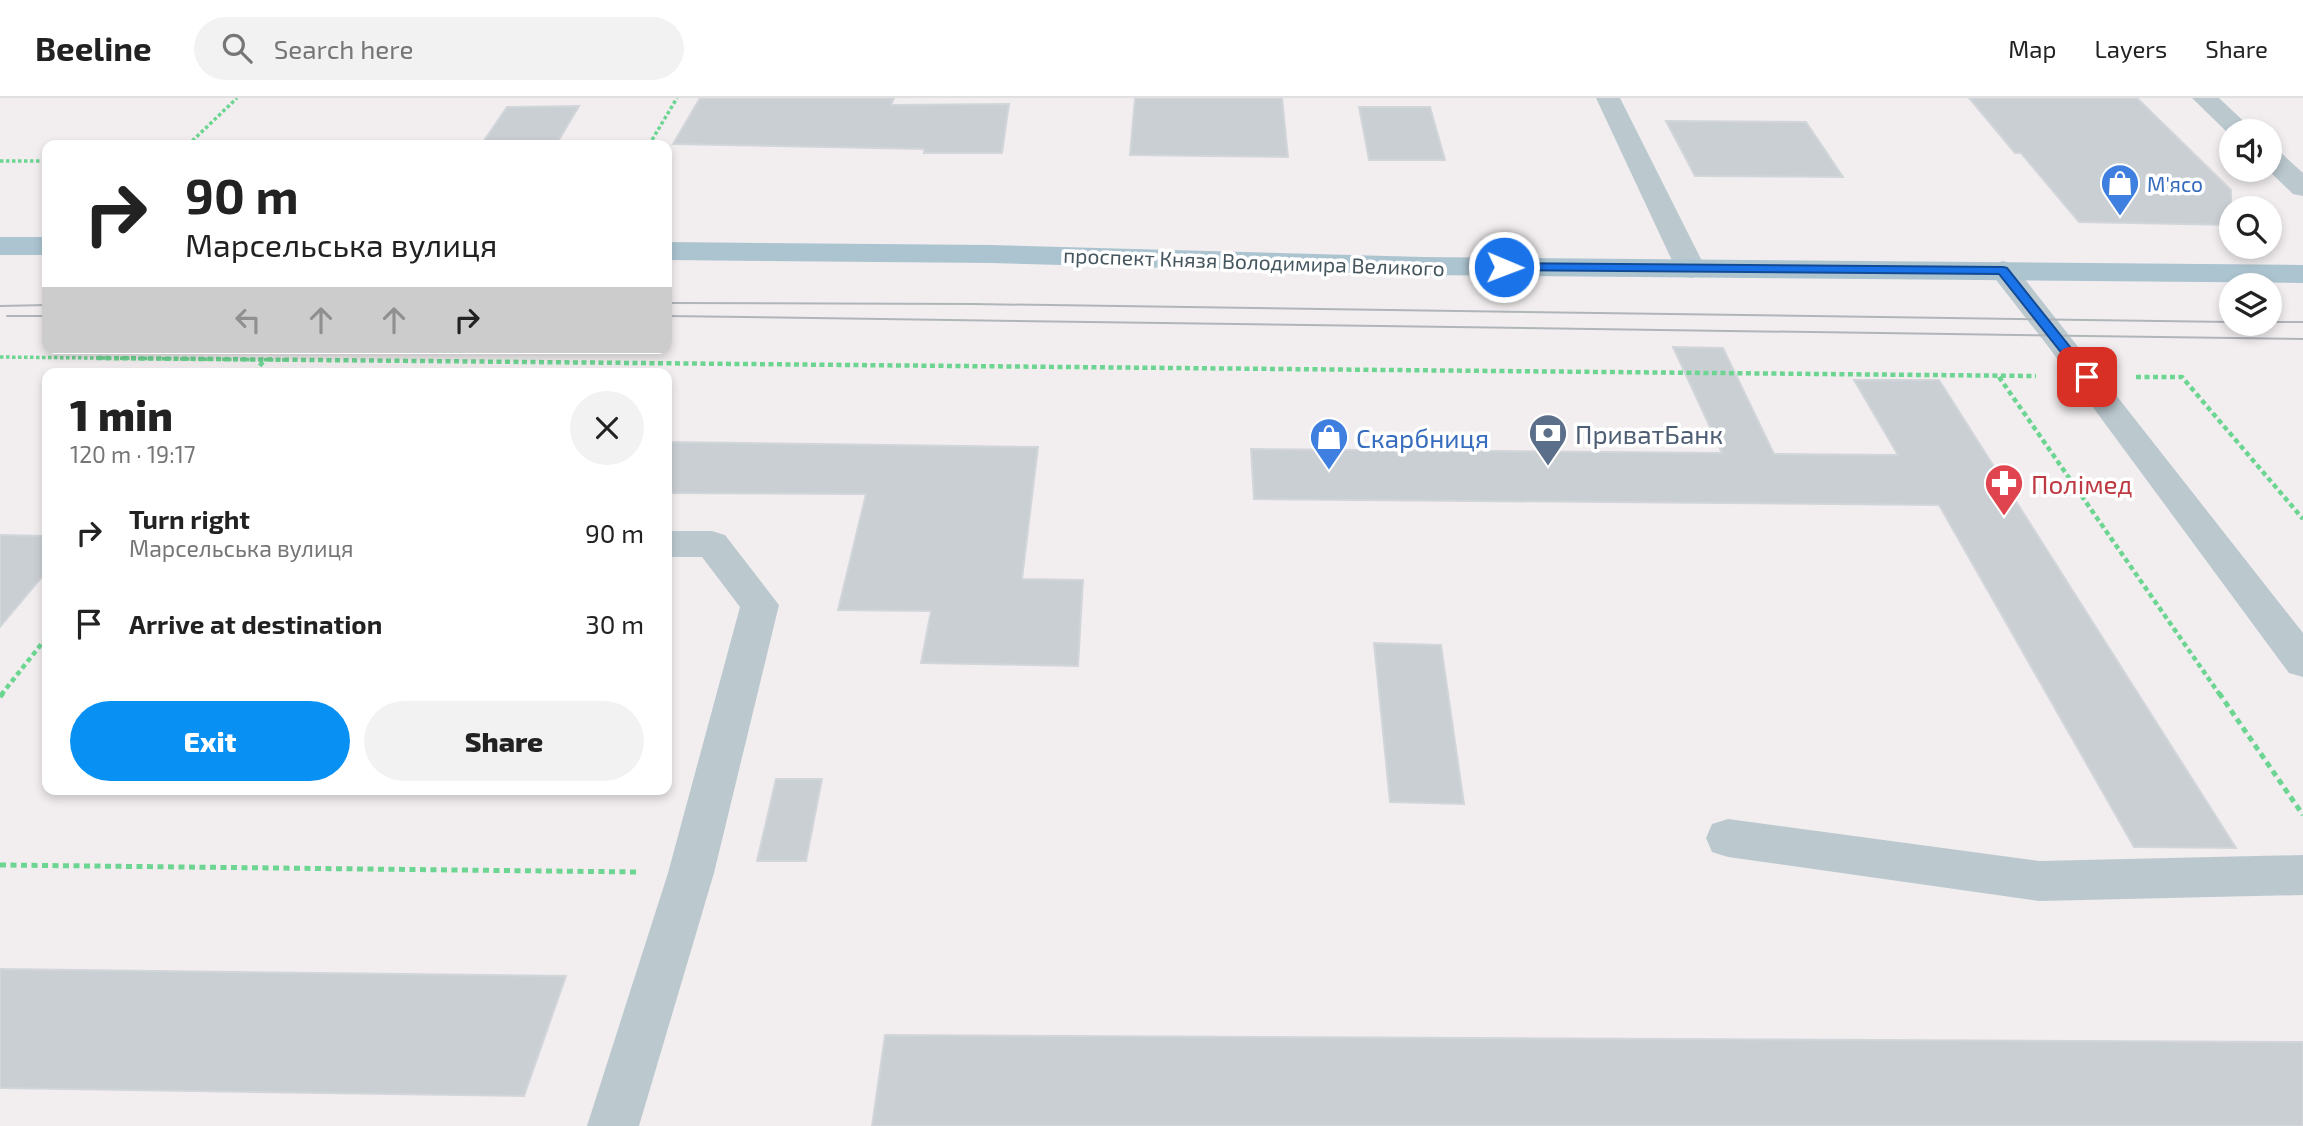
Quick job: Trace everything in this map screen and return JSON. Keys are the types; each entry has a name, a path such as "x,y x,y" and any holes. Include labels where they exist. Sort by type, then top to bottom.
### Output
{"main road":[{"path":"0,246 42,246"},
{"name":"проспект Князя Володимира Великого","path":"672,251 991,254 1423,266 2303,274"}],"street":[{"path":"1608,98 1691,269"},
{"path":"2204,98 2228,119"},
{"path":"2282,168 2303,188"},
{"path":"2003,270 2303,662"},
{"path":"612,1126 691,873 760,605 712,544 672,544"},
{"path":"1728,838 2039,881 2303,875"}],"path":[{"path":"193,140 237,98"},
{"path":"652,140 677,98"},
{"path":"0,161 42,161"},
{"path":"0,357 2182,377 2303,519"},
{"path":"259,368 265,360"},
{"path":"1998,376 2303,816"},
{"path":"0,697 42,643"},
{"path":"0,865 691,873"}],"building":[{"path":"700,98 894,98 891,105 1009,104 1002,153 924,153 924,149 673,144"},
{"path":"1135,98 1282,98 1288,157 1130,155"},
{"path":"1969,98 2137,98 2219,178 2219,182 2223,182 2231,190 2231,196 2219,196 2219,225 2079,222 2021,153 2015,153"},
{"path":"579,106 559,140 484,140 507,107"},
{"path":"1359,107 1430,107 1445,160 1369,160"},
{"path":"1666,121 1806,122 1843,177 1695,176"},
{"path":"1673,347 1723,348 1774,454 1898,455 1854,380 1939,380 2236,848 2134,847 1939,505 1254,499 1251,449 1722,453"},
{"path":"672,442 1038,447 1022,579 1083,580 1078,666 921,663 931,611 838,610 866,494 672,493"},
{"path":"0,535 42,536 42,577 0,627"},
{"path":"1374,643 1441,645 1464,804 1390,802"},
{"path":"776,779 822,779 806,861 757,861"},
{"path":"0,969 566,976 524,1096 0,1088"},
{"path":"885,1035 2303,1042 2303,1126 872,1126"}],"tram line":[{"path":"672,303 973,304 2219,322"},
{"path":"0,306 42,305"},
{"path":"7,316 42,316"},
{"path":"672,316 2303,339"},
{"path":"2282,322 2303,322"}],"place":[{"name":"М'ясо","path":"2120,217"},
{"name":"ПриватБанк","path":"1548,467"},
{"name":"Скарбниця","path":"1329,471"},
{"name":"Полімед","path":"2004,517"}],"route":[{"path":"1504,267 2003,270 2087,377"}]}
